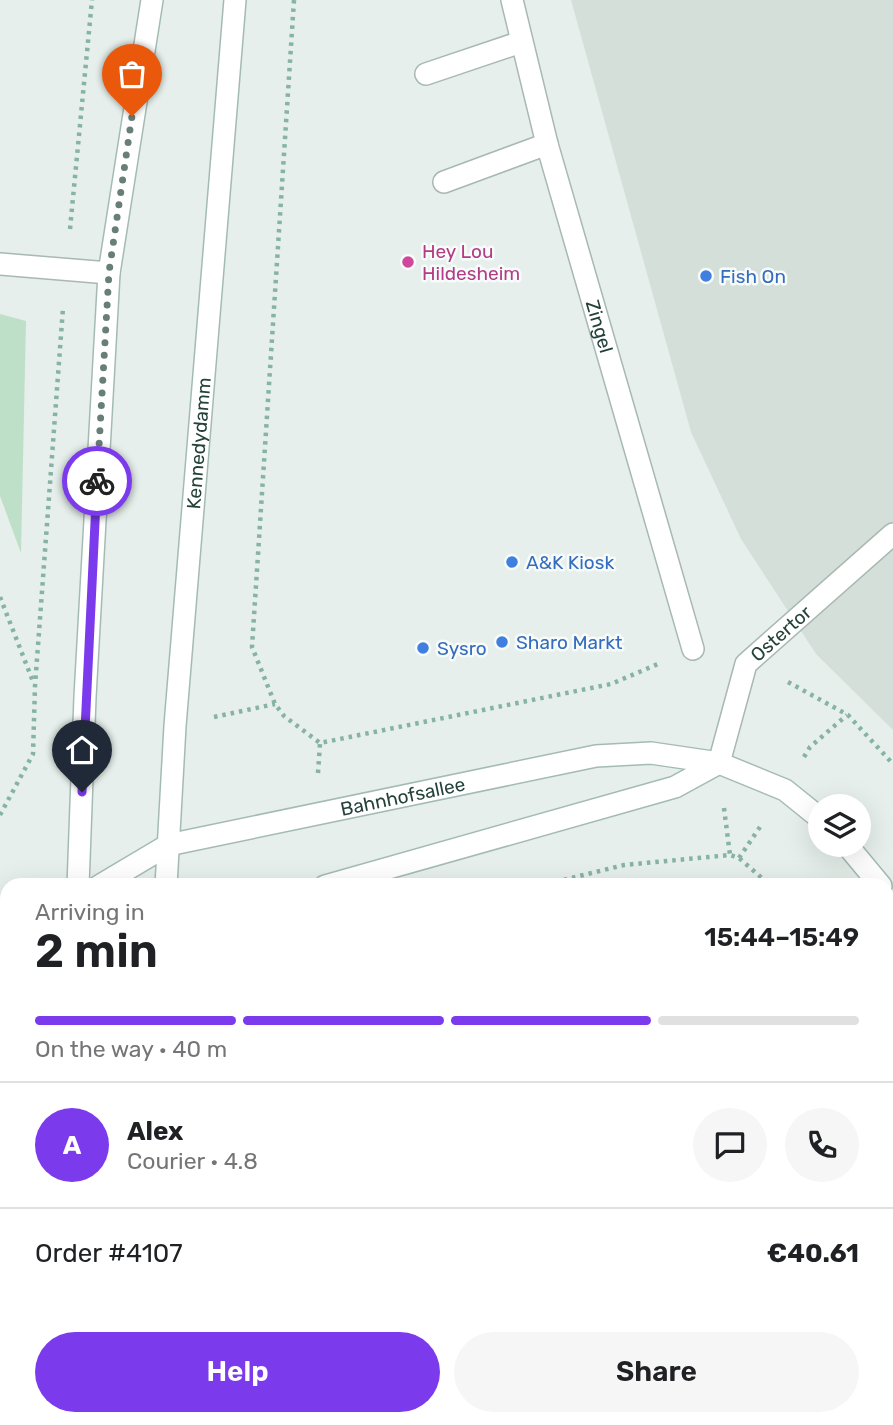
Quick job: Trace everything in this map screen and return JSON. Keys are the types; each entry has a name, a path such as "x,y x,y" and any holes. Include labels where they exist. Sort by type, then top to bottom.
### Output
{"street":[{"path":"78,878 85,697 109,272 152,0"},
{"name":"Kennedydamm","path":"166,878 177,698 235,0"},
{"name":"Zingel","path":"512,0 547,144 693,649"},
{"path":"426,74 521,41"},
{"path":"444,182 547,144"},
{"path":"0,264 109,272"},
{"name":"Ostertor","path":"719,763 746,664 893,534"},
{"name":"Bahnhofsallee","path":"112,878 168,845 596,756 651,753 719,763 785,790 808,809"},
{"path":"353,878 676,787 719,763"},
{"path":"857,857 874,878"}],"path":[{"path":"0,815 33,754 35,686 66,270 92,0"},
{"path":"294,0 252,646 275,704 284,716 320,743 611,684 693,649"},
{"path":"0,597 35,686"},
{"path":"746,664 807,690 848,715 893,764"},
{"path":"571,878 624,865 730,855 739,858 762,878"}],"shaded area":[{"path":"571,0 893,0 893,730 816,654 741,539 691,432"}],"green space":[{"path":"0,314 26,321 21,553 0,496"}],"way so far":[{"path":"97,481 109,272 132,116"}],"place":[{"name":"Hey Lou Hildesheim","path":"408,262"},
{"name":"Fish On","path":"706,276"},
{"name":"A&K Kiosk","path":"512,562"},
{"name":"Sharo Markt","path":"502,642"},
{"name":"Sysro","path":"423,648"}],"route":[{"path":"82,792 97,481"}]}
